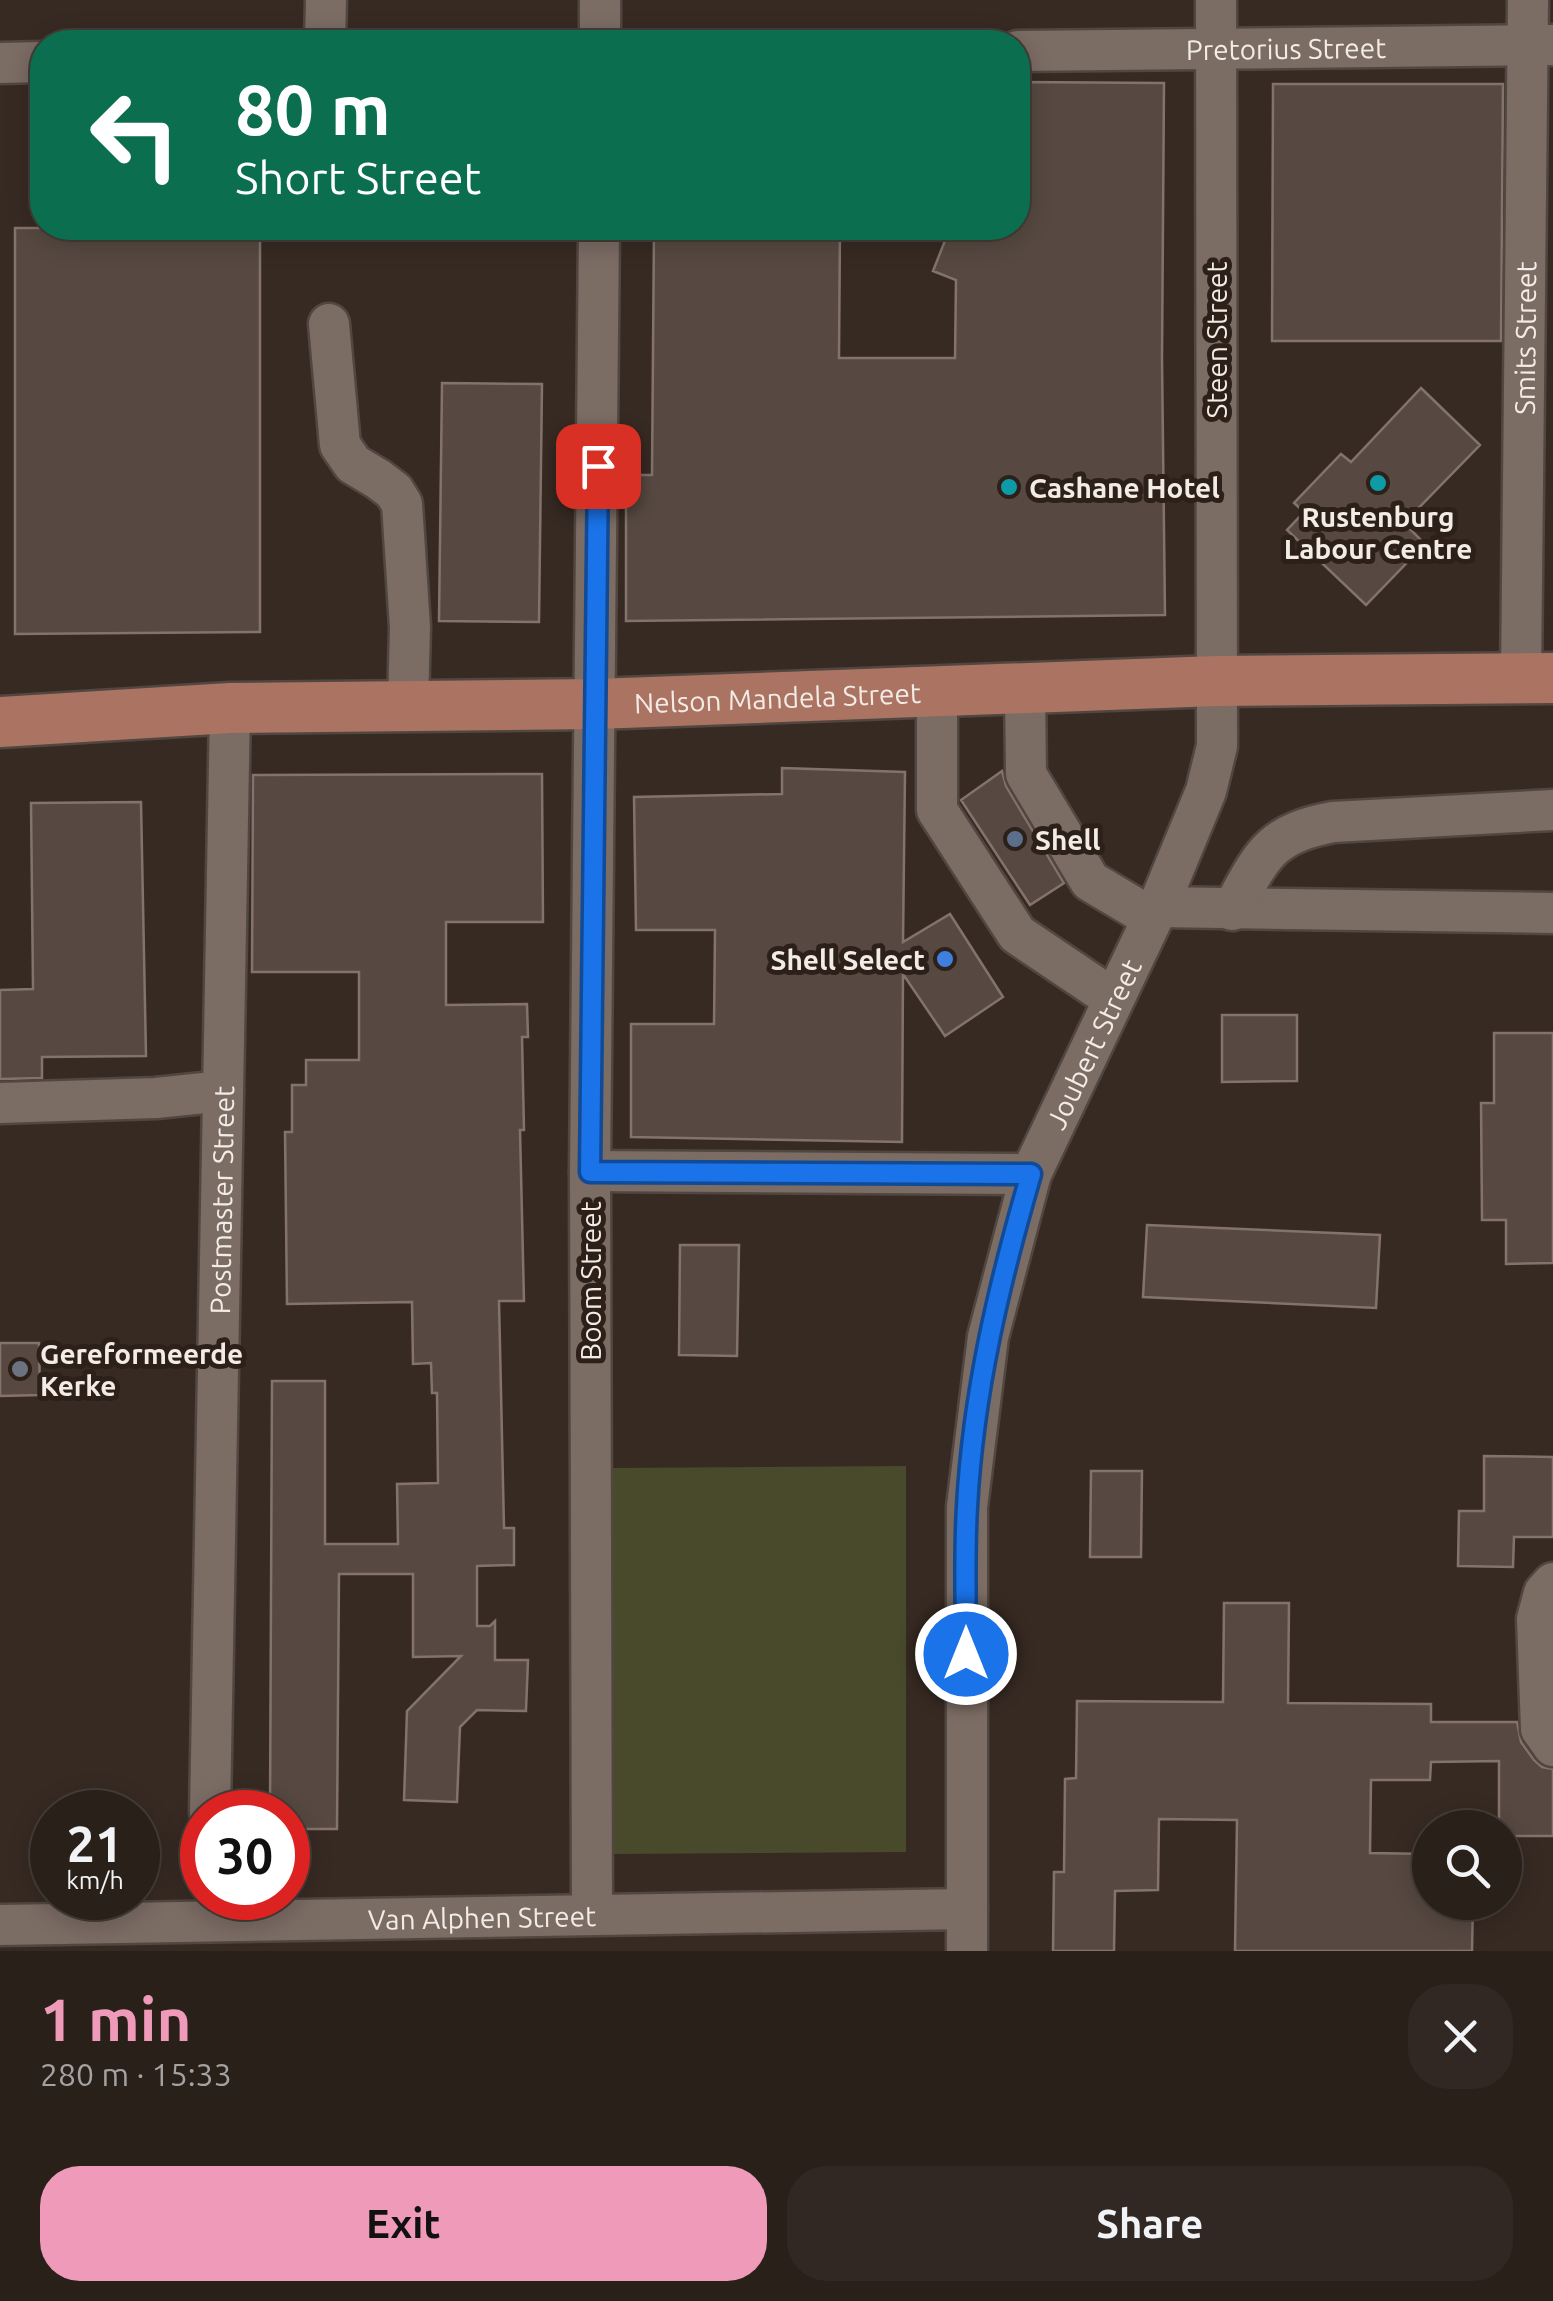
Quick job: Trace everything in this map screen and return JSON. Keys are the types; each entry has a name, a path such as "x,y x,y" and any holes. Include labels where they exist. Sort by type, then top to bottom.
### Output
{"main road":[{"name":"Nelson Mandela Street","path":"0,722 230,708 596,704 1216,681 1537,678"}],"street":[{"path":"326,0 326,30"},
{"path":"600,0 600,30"},
{"name":"Steen Street","path":"1216,0 1216,681"},
{"name":"Smits Street","path":"1528,0 1540,45 1537,678"},
{"name":"Pretorius Street","path":"1030,51 1540,45"},
{"path":"0,63 30,62"},
{"name":"Boom Street","path":"592,1914 590,1172 599,240"},
{"path":"329,324 340,445 353,464 378,479 402,504 410,627 408,706"},
{"name":"Joubert Street","path":"967,1951 966,1508 988,1337 1031,1174 1154,912 1214,767 1216,681"},
{"path":"1025,687 1026,774 1090,881 1154,912 1553,913"},
{"path":"937,692 937,810 1017,934 1112,998"},
{"name":"Postmaster Street","path":"210,1790 230,708"},
{"path":"1232,910 1262,857 1280,838 1302,827 1553,810"},
{"path":"0,1102 156,1098 223,1091"},
{"path":"590,1172 1031,1174"},
{"path":"1553,1584 1544,1593 1538,1618 1541,1729 1553,1746"},
{"name":"Van Alphen Street","path":"310,1910 592,1914 967,1909"},
{"name":"Van Alphen Street","path":"0,1925 180,1911"}],"green space":[{"path":"906,1466 906,1852 613,1854 613,1468"}],"building":[{"path":"1030,82 1164,83 1165,615 626,621 626,475 652,475 654,240 840,240 839,358 955,358 956,280 933,271 945,240 1030,240"},
{"path":"1273,84 1503,84 1501,341 1272,341"},
{"path":"15,228 30,228 30,240 260,240 260,632 15,634"},
{"path":"442,383 542,384 539,622 439,621"},
{"name":"Rustenburg Labour Centre","path":"1421,388 1480,445 1404,523 1425,544 1366,605 1287,530 1304,512 1294,503 1341,454 1351,462"},
{"path":"782,768 905,772 903,942 950,914 1003,997 945,1036 903,974 902,1142 631,1137 631,1024 714,1024 715,930 636,930 634,797 782,794"},
{"path":"1002,771 1006,786 1064,883 1030,905 961,800"},
{"path":"542,774 543,922 446,922 446,1005 527,1004 528,1037 522,1037 524,1130 520,1130 524,1301 499,1301 504,1528 514,1528 514,1565 477,1566 477,1626 490,1626 495,1621 495,1660 528,1660 526,1711 477,1710 460,1727 457,1802 404,1800 407,1711 461,1656 413,1657 413,1574 339,1574 337,1829 310,1829 310,1790 270,1790 272,1381 325,1381 325,1544 398,1544 397,1484 438,1483 437,1393 432,1393 431,1363 413,1364 412,1302 287,1304 285,1132 292,1132 292,1085 306,1085 306,1060 359,1060 359,972 252,972 253,775"},
{"path":"141,802 146,1056 42,1057 42,1078 0,1079 0,990 33,989 31,803"},
{"path":"1222,1015 1297,1015 1297,1081 1222,1082"},
{"path":"1494,1033 1553,1033 1553,1263 1506,1264 1506,1220 1482,1220 1481,1103 1494,1103"},
{"path":"1147,1225 1380,1235 1376,1308 1143,1297"},
{"path":"680,1245 739,1245 737,1356 679,1355"},
{"name":"Gereformeerde Kerke","path":"0,1343 39,1343 40,1395 0,1396"},
{"path":"1484,1456 1553,1457 1553,1537 1514,1537 1513,1567 1458,1566 1459,1511 1484,1511"},
{"path":"1091,1471 1142,1471 1141,1557 1090,1557"},
{"path":"1224,1603 1289,1603 1288,1703 1431,1704 1431,1722 1517,1722 1521,1742 1534,1760 1553,1769 1553,1836 1522,1836 1522,1810 1499,1810 1499,1761 1431,1762 1430,1780 1371,1780 1370,1853 1412,1854 1412,1920 1473,1920 1472,1951 1235,1951 1237,1820 1159,1819 1158,1890 1115,1891 1114,1951 1053,1951 1054,1872 1064,1872 1065,1779 1076,1778 1077,1701 1223,1702"}],"place":[{"name":"Rustenburg Labour Centre","path":"1378,483"},
{"name":"Cashane Hotel","path":"1009,487"},
{"name":"Shell","path":"1015,839"},
{"name":"Shell Select","path":"945,959"},
{"name":"Gereformeerde Kerke","path":"20,1369"}],"route":[{"path":"598,466 590,1172 1031,1174 988,1337 974,1432 966,1508 966,1654"}]}
